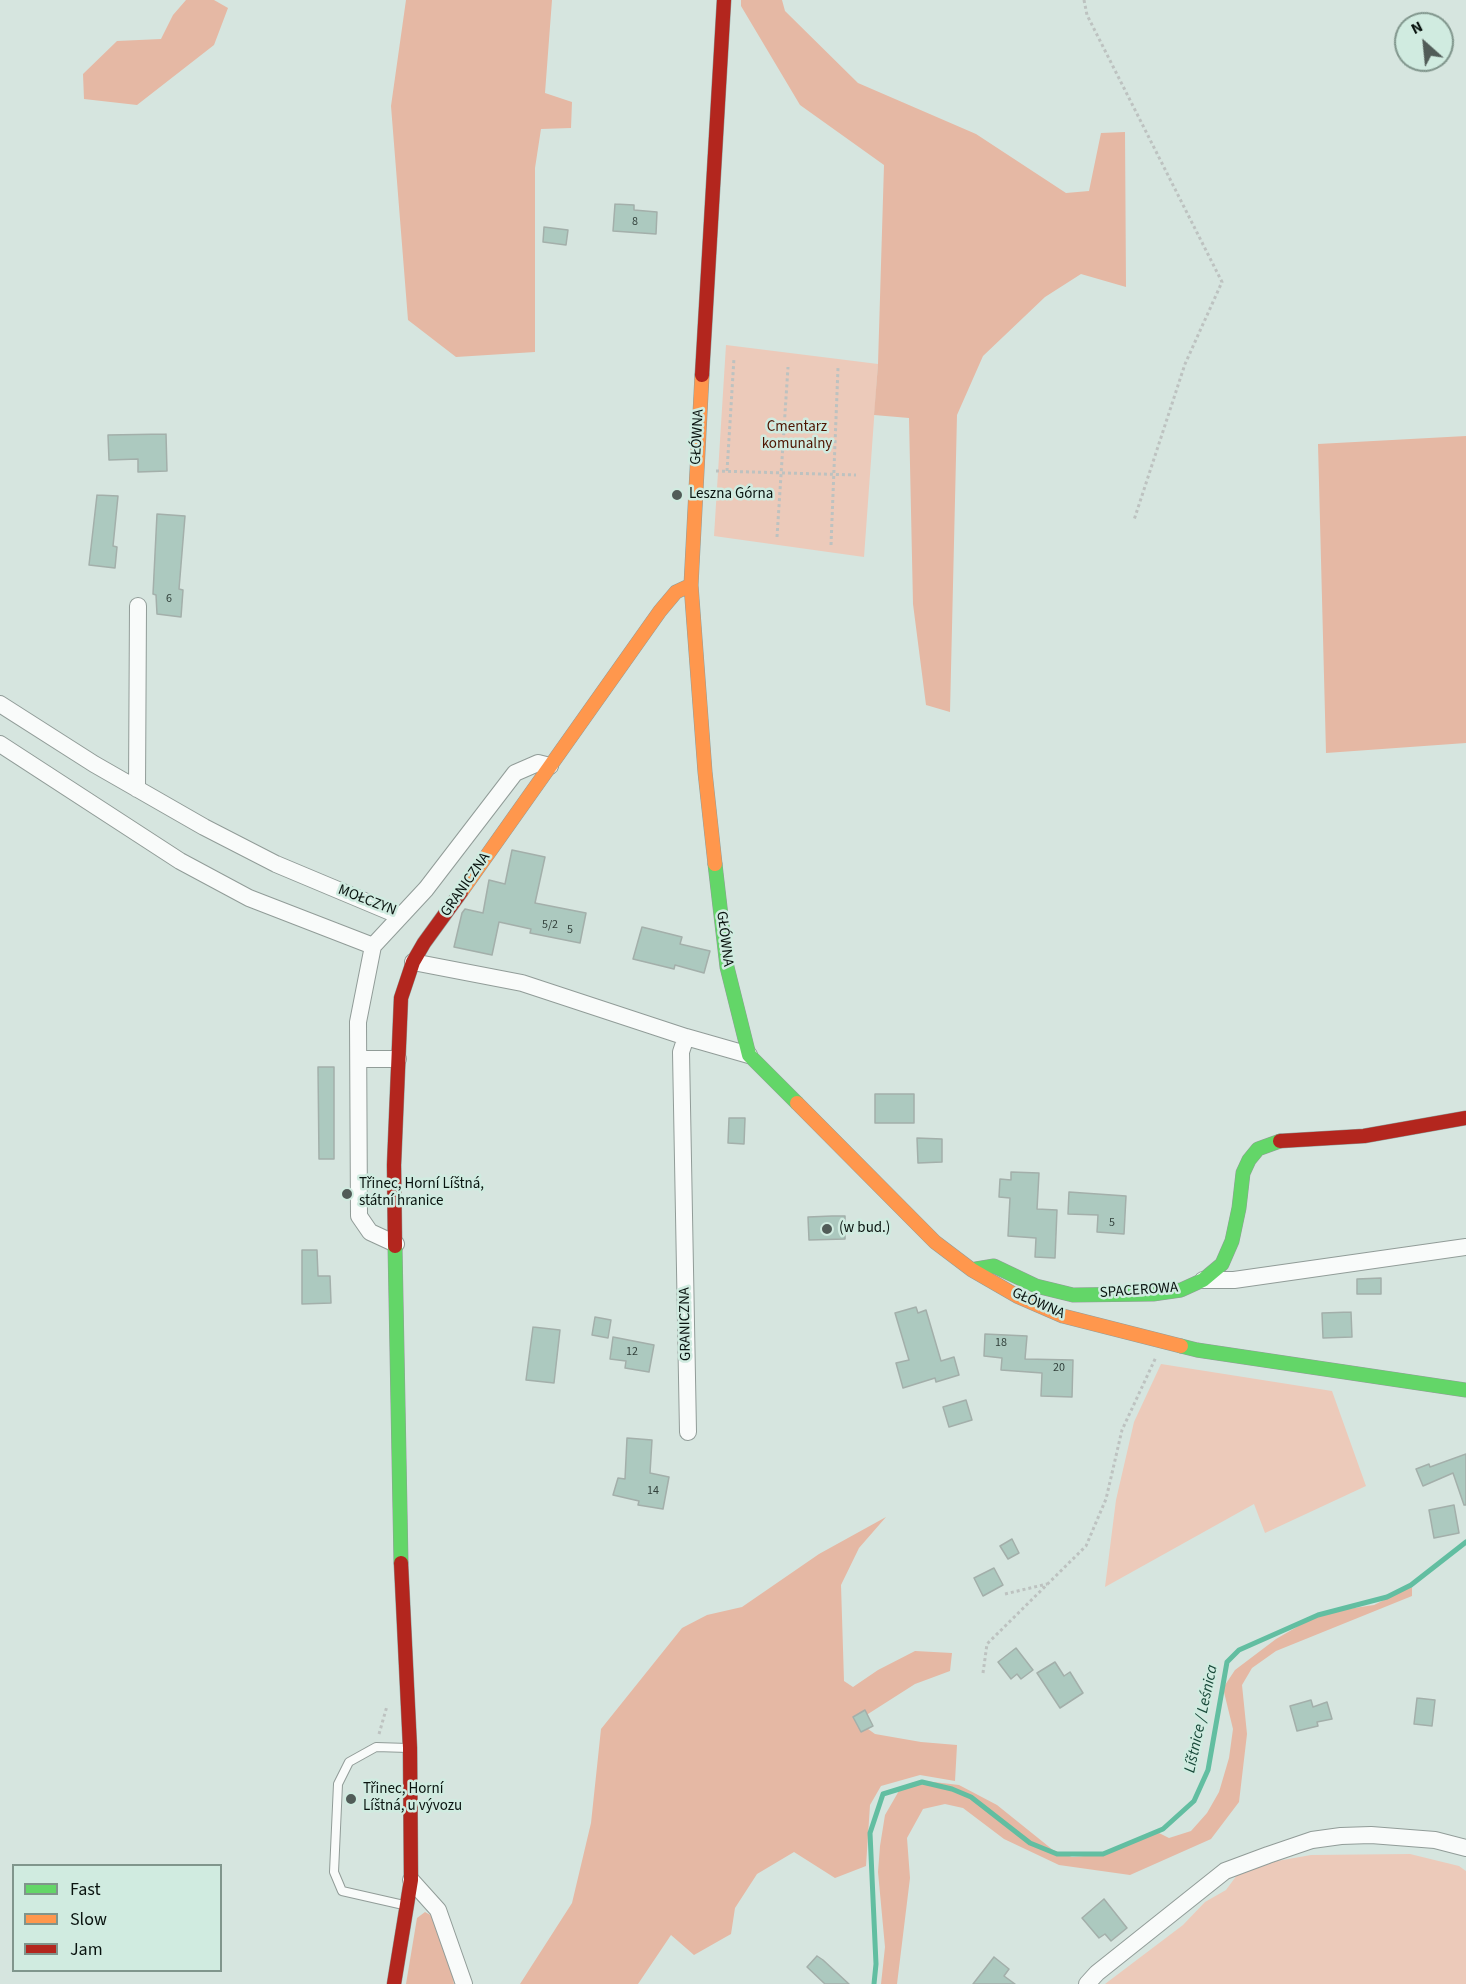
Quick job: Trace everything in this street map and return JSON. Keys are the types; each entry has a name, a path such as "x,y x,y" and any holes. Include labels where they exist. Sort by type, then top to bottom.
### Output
{"street":[{"name":"GŁÓWNA","path":"724,0 691,585 705,772 727,968 749,1055 935,1242 972,1270 1017,1296 1063,1316 1197,1350 1466,1390"},
{"name":"GRANICZNA","path":"394,1984 411,1880 410,1748 401,1558 394,1166 401,998 413,962 424,943 660,611 676,592 691,585"},
{"path":"137,789 138,606"},
{"name":"MOŁCZYN","path":"0,704 94,764 204,827 276,864 400,916 426,889 515,773 538,763 550,766"},
{"path":"0,744 180,861 249,898 373,946"},
{"path":"396,1244 370,1232 359,1216 358,1022 373,946 400,916"},
{"path":"413,962 522,983 686,1037 749,1055"},
{"name":"GRANICZNA","path":"686,1037 681,1052 688,1432"},
{"path":"359,1059 398,1059"},
{"name":"SPACEROWA","path":"972,1270 994,1266 1036,1286 1073,1295 1181,1290 1203,1280 1222,1264 1233,1241 1243,1173 1249,1160 1258,1149 1277,1141 1364,1136 1466,1118"},
{"path":"1203,1280 1234,1280 1466,1247"},
{"path":"1087,1984 1097,1973 1225,1871 1268,1855 1312,1840 1361,1835 1435,1840 1466,1848"},
{"path":"411,1880 438,1910 464,1984"}],"lane":[{"path":"408,1906 342,1891 334,1872 338,1784 349,1762 376,1748 410,1748"}],"path":[{"path":"1084,0 1088,15 1222,282 1185,364 1134,520"},
{"path":"728,471 734,358"},
{"path":"777,537 788,368"},
{"path":"831,545 838,368"},
{"path":"696,469 856,475"},
{"path":"983,1673 987,1644 1086,1546 1106,1498 1122,1430 1162,1341"},
{"path":"1005,1594 1049,1583"}],"green space":[{"name":"Cmentarz komunalny","path":"726,345 878,364 864,557 714,536"},
{"path":"1161,1364 1332,1391 1366,1486 1265,1533 1254,1504 1105,1587 1116,1500 1134,1422"},
{"path":"1410,1854 1459,1866 1466,1871 1466,1984 1105,1984 1183,1925 1205,1902 1226,1890 1237,1875 1277,1861 1311,1855"}],"shaded area":[{"path":"186,0 214,0 228,8 214,45 137,105 84,99 83,74 117,41 161,39 173,15"},
{"path":"406,0 552,0 545,93 572,102 571,128 541,129 535,168 535,352 456,357 408,320 391,106"},
{"path":"741,0 782,0 785,11 858,83 976,134 1066,193 1089,191 1101,133 1125,132 1126,287 1081,274 1045,297 983,356 957,415 950,712 926,705 913,604 909,418 874,415 878,364 884,165 800,105 741,6"},
{"path":"1466,436 1466,743 1326,753 1318,444"},
{"path":"886,1517 859,1548 841,1585 844,1681 853,1687 878,1670 915,1651 952,1653 950,1671 915,1684 857,1721 875,1734 921,1742 957,1745 955,1781 920,1775 881,1786 870,1805 866,1866 835,1878 794,1852 757,1874 735,1908 731,1934 694,1955 671,1935 638,1984 520,1984 572,1903 591,1823 601,1729 682,1628 707,1615 742,1607 819,1554"},
{"path":"1412,1586 1412,1596 1276,1651 1252,1668 1242,1685 1247,1734 1239,1802 1211,1839 1130,1875 1059,1865 1004,1839 963,1808 945,1804 923,1809 907,1838 910,1878 897,1984 881,1984 885,1947 878,1872 880,1846 885,1815 900,1789 911,1783 925,1781 959,1785 997,1805 1053,1850 1072,1857 1098,1855 1147,1834 1159,1833 1169,1838 1191,1831 1207,1813 1219,1792 1229,1758 1233,1729 1223,1688 1235,1670 1276,1639 1321,1613 1374,1605"},
{"path":"425,1912 434,1917 445,1939 454,1984 406,1984 417,1918"}],"building":[{"path":"615,204 634,205 634,210 657,212 656,234 613,231"},
{"path":"544,227 568,230 566,245 543,242"},
{"path":"166,434 167,471 138,472 138,459 109,460 108,435"},
{"path":"97,495 118,496 113,546 117,547 115,568 89,565"},
{"path":"157,514 185,516 179,589 183,590 181,617 157,614 156,595 153,594"},
{"path":"512,850 545,857 535,903 586,913 580,943 530,933 531,929 499,922 492,955 454,947 465,909 483,913 489,880 505,884"},
{"path":"642,927 682,937 680,944 710,951 704,973 675,965 674,969 633,959"},
{"path":"318,1067 334,1067 334,1159 319,1159"},
{"path":"875,1094 914,1094 914,1123 875,1123"},
{"path":"729,1118 745,1118 744,1144 728,1143"},
{"path":"917,1138 942,1139 942,1162 918,1163"},
{"path":"1011,1172 1039,1173 1037,1209 1057,1210 1055,1258 1035,1257 1036,1238 1008,1236 1010,1198 999,1197 1000,1179 1011,1180"},
{"path":"1069,1192 1126,1196 1124,1234 1097,1232 1098,1215 1068,1214"},
{"name":"(w bud.)","path":"845,1216 845,1239 809,1240 808,1217"},
{"path":"302,1250 317,1250 318,1276 330,1276 331,1303 302,1304"},
{"path":"1381,1278 1381,1294 1357,1294 1357,1279"},
{"path":"916,1307 918,1313 926,1310 941,1361 954,1357 959,1375 936,1382 935,1378 903,1388 896,1363 909,1360 895,1313"},
{"path":"1351,1312 1352,1337 1323,1338 1322,1313"},
{"path":"595,1317 611,1320 608,1338 592,1335"},
{"path":"533,1327 560,1330 554,1383 526,1380"},
{"path":"985,1334 1027,1336 1025,1359 1073,1360 1072,1397 1041,1396 1042,1373 1001,1370 1002,1358 984,1356"},
{"path":"613,1337 654,1345 649,1372 625,1368 626,1361 610,1359"},
{"path":"966,1400 972,1420 949,1427 943,1407"},
{"path":"627,1438 652,1440 650,1473 669,1477 663,1509 638,1505 639,1501 613,1495 618,1478 625,1479"},
{"path":"1466,1454 1466,1505 1464,1505 1453,1473 1423,1486 1416,1469 1429,1464 1430,1467"},
{"path":"1454,1505 1459,1533 1434,1538 1429,1510"},
{"path":"1012,1539 1019,1553 1008,1559 1000,1546"},
{"path":"994,1568 1003,1585 983,1596 974,1578"},
{"path":"1016,1648 1033,1670 1021,1679 1017,1674 1011,1679 998,1662"},
{"path":"1055,1662 1064,1676 1070,1672 1083,1693 1060,1708 1037,1673"},
{"path":"1417,1698 1435,1700 1432,1726 1414,1724"},
{"path":"1311,1700 1313,1707 1327,1702 1332,1719 1317,1722 1318,1726 1297,1731 1290,1706"},
{"path":"865,1710 873,1726 861,1732 853,1717"},
{"path":"1104,1899 1127,1928 1111,1941 1105,1934 1099,1938 1082,1918"},
{"path":"817,1956 849,1984 825,1984 807,1967"},
{"path":"994,1957 1009,1969 1004,1976 1015,1984 973,1984"}],"waterway":[{"name":"Líštnice / Leśnica","path":"874,1984 876,1964 870,1833 883,1794 922,1782 952,1789 971,1797 1030,1843 1057,1854 1103,1854 1163,1829 1194,1801 1208,1770 1227,1662 1239,1650 1318,1615 1387,1597 1411,1585 1466,1542"}],"traffic: fast":[{"path":"715,864 727,967 749,1055 797,1103"},
{"path":"976,1269 994,1266 1036,1286 1073,1295 1153,1294 1181,1290 1203,1280 1222,1264 1232,1241 1243,1173 1249,1160 1258,1149 1280,1141"},
{"path":"395,1246 401,1563"},
{"path":"1181,1346 1466,1390"}],"traffic: slow":[{"path":"702,375 691,585 705,772 715,864"},
{"path":"461,892 660,611 676,592 691,585"},
{"path":"797,1103 935,1242 972,1270 1017,1296 1063,1316 1181,1346"}],"traffic: jam":[{"path":"702,375 724,0"},
{"path":"395,1246 394,1165 401,998 413,962 461,892"},
{"path":"1280,1141 1364,1136 1466,1118"},
{"path":"394,1984 411,1880 410,1748 401,1563"}],"place":[{"name":"Leszna Górna","path":"677,495"},
{"name":"Třinec, Horní Líštná, státní hranice","path":"347,1194"},
{"name":"(w bud.)","path":"827,1229"},
{"name":"Třinec, Horní Líštná, u vývozu","path":"351,1799"}]}
